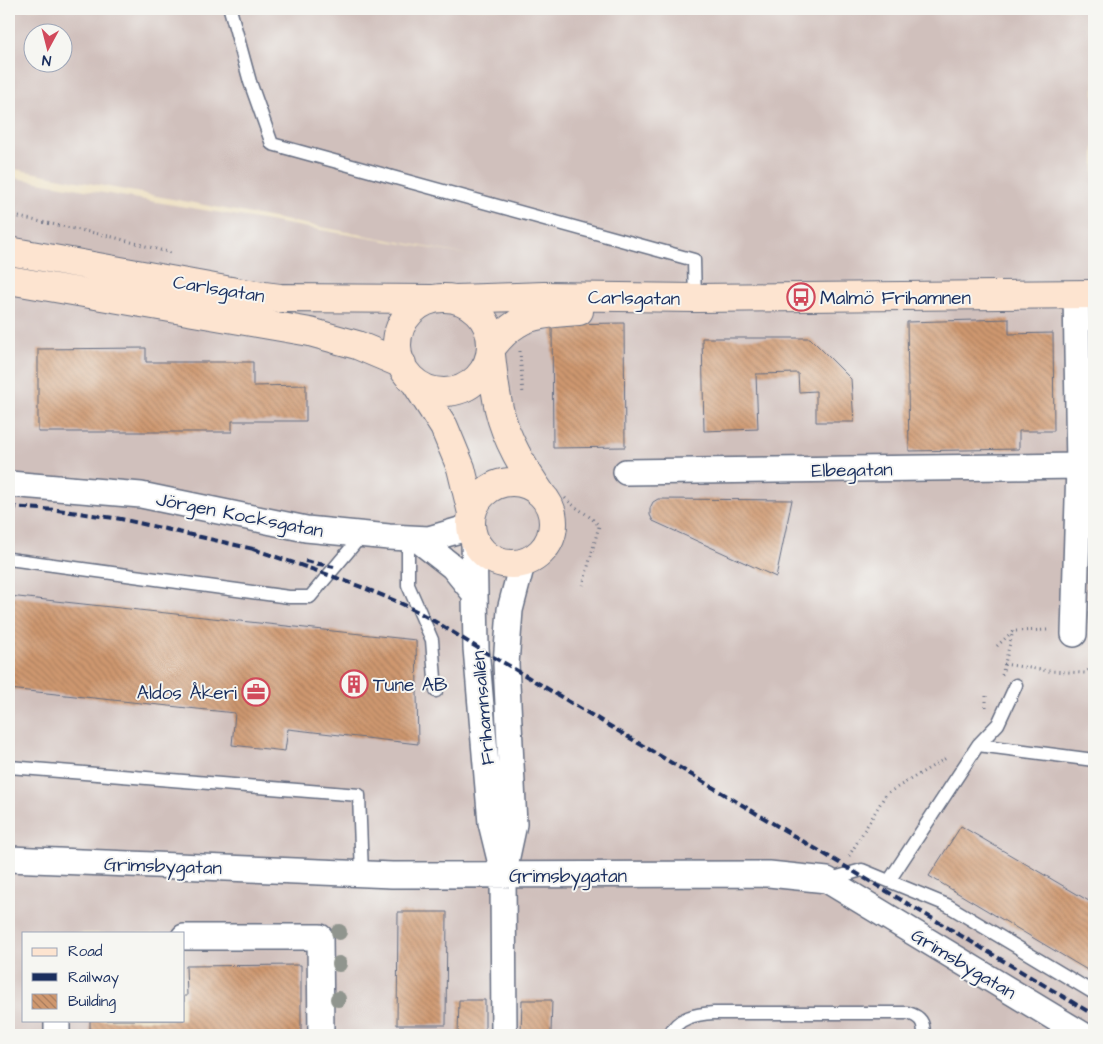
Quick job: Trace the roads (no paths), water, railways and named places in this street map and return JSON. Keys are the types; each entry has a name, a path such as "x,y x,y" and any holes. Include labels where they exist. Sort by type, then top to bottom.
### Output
{"street":[{"name":"Carlsgatan","path":"9,252 199,286 270,296 443,299 544,296 695,303"},
{"name":"Carlsgatan","path":"9,280 310,332 357,346 408,373"},
{"name":"Carlsgatan","path":"491,351 502,336 519,322 540,315 564,312 783,298 1085,294"},
{"path":"1074,634 1085,294"},
{"path":"491,351 482,374 470,384 459,390 436,391 423,387 408,373 397,346 401,327 410,313 416,307 443,299 469,304 482,317 490,332 499,409 503,422 529,476 552,495 553,514 552,535 543,551 532,560 522,564 508,565 493,560 482,552 472,526 478,500 485,492 497,484 512,482 531,486 552,495"},
{"name":"Frihamnsallén","path":"408,373 444,427 461,468 472,526 476,648 491,823 503,875"},
{"name":"Elbegatan","path":"626,472 1079,466"},
{"name":"Jörgen Kocksgatan","path":"9,484 140,495 306,529 362,535 430,539 472,526"},
{"path":"412,538 453,566 475,594"},
{"name":"Frihamnsallén","path":"504,1035 503,875 514,824 506,664 510,610 522,564"},
{"name":"Grimsbygatan","path":"9,859 362,874 770,874 827,880 1083,1035"},
{"path":"185,937 320,937 322,1035"},
{"path":"57,1022 57,1035"}],"lane":[{"path":"230,9 250,82 272,144 694,260 695,303"},
{"path":"9,559 289,597 310,597 362,535"},
{"path":"412,538 408,585 432,640 436,691"},
{"path":"889,881 978,745 998,724 1016,685"},
{"path":"978,745 1094,760"},
{"path":"9,768 360,795 362,874"},
{"path":"827,880 862,870 947,905 1094,993"},
{"path":"669,1035 676,1024 686,1017 701,1014 772,1013 908,1014 917,1016 922,1021 924,1035"}],"railway":[{"path":"9,507 57,510 121,519 258,550"},
{"path":"253,549 364,588 427,617 1094,1015"},
{"path":"305,561 334,567"}],"place":[{"name":"Malmö Frihamnen","path":"801,297"},
{"name":"Tune AB","path":"354,684"},
{"name":"Aldos Åkeri","path":"256,692"}]}
